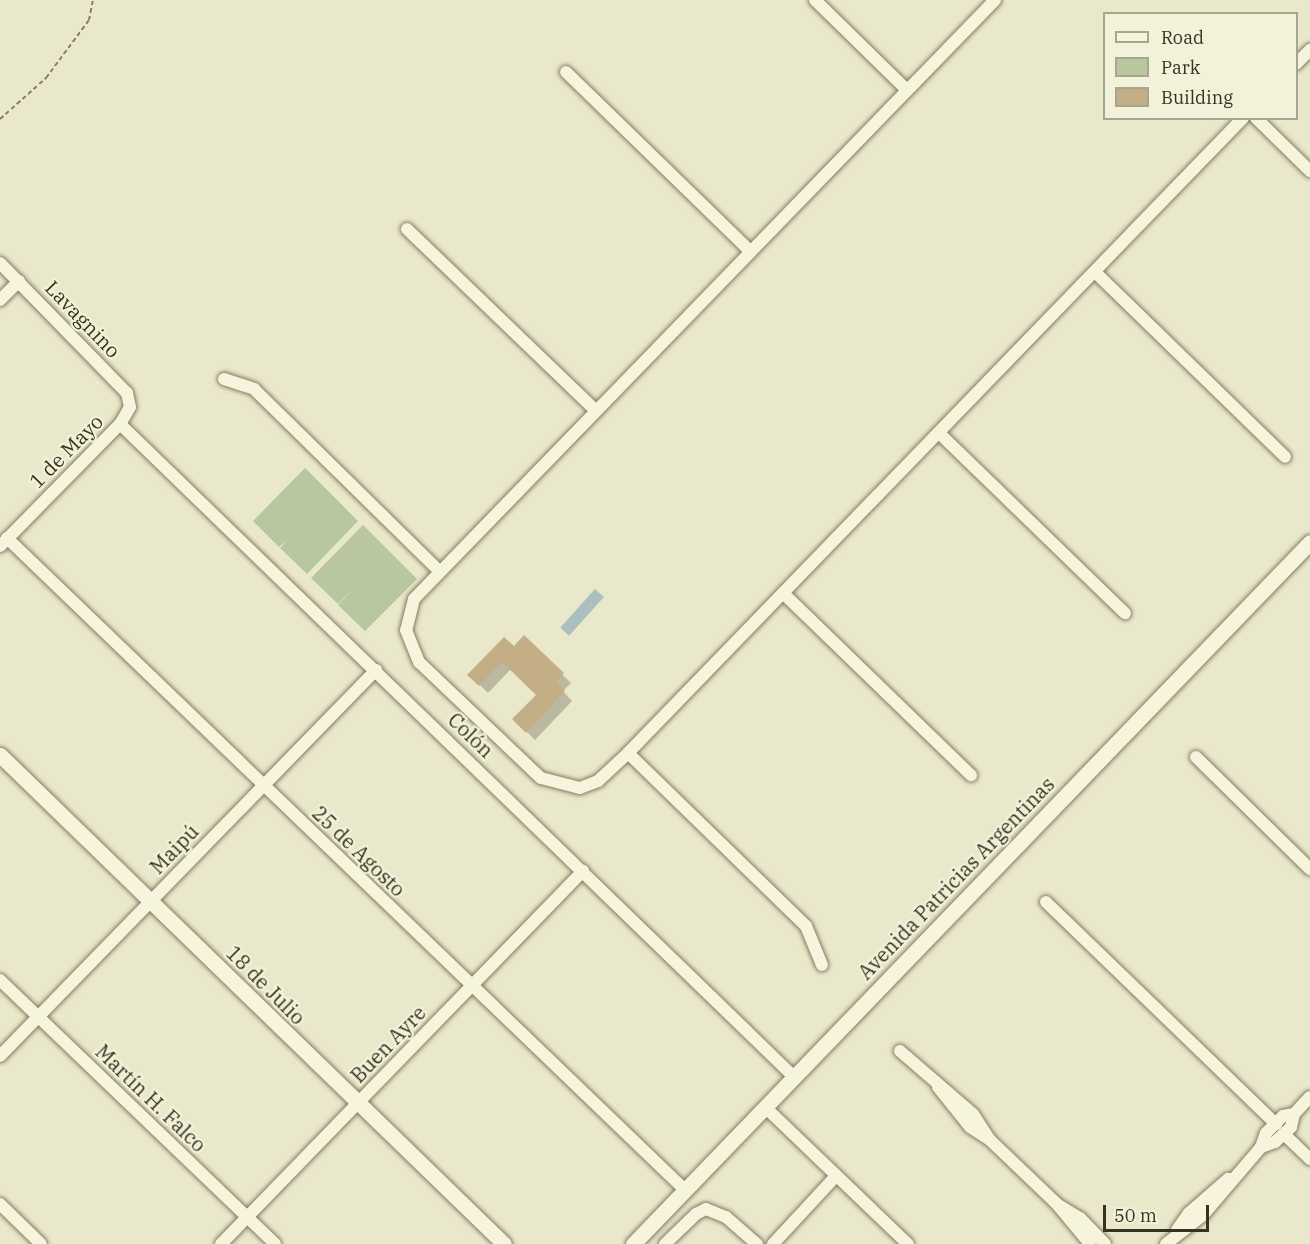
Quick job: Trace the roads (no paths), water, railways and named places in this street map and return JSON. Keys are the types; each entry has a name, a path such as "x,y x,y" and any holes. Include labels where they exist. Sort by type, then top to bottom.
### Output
{"street":[{"path":"814,0 907,90"},
{"path":"994,0 414,599 408,612 406,630 419,662 540,778 580,788 598,781 628,753 1242,120"},
{"path":"1298,62 1310,50"},
{"path":"566,72 750,251"},
{"path":"1258,120 1310,171"},
{"path":"407,229 596,410"},
{"name":"Lavagnino","path":"0,263 127,393 130,407"},
{"path":"1095,272 1285,458"},
{"path":"0,300 19,281"},
{"path":"224,379 254,389 439,571"},
{"name":"1 de Mayo","path":"4,542 120,424 130,407"},
{"name":"Colón","path":"120,424 793,1076"},
{"path":"939,433 1125,612"},
{"name":"25 de Agosto","path":"4,542 263,785 685,1190"},
{"name":"Avenida Patricias Argentinas","path":"633,1244 1310,542"},
{"path":"783,593 971,775"},
{"name":"Maipú","path":"0,1056 376,670"},
{"path":"628,753 806,926 822,964"},
{"name":"18 de Julio","path":"0,755 357,1104 504,1244"},
{"path":"1196,757 1310,869"},
{"name":"Buen Ayre","path":"221,1244 583,871"},
{"path":"1046,902 1310,1159"},
{"name":"Martín H. Falco","path":"0,980 275,1244"},
{"path":"900,1051 938,1087 973,1113 990,1140 1056,1203 1090,1244"},
{"path":"1170,1240 1189,1213 1236,1173 1280,1129 1283,1116 1294,1114 1310,1097"},
{"path":"765,1107 908,1244"},
{"path":"773,1244 836,1176"},
{"path":"1056,1203 1080,1218 1105,1244"},
{"path":"0,1204 41,1244"},
{"path":"665,1244 696,1214 706,1209 726,1217 757,1244"}]}
